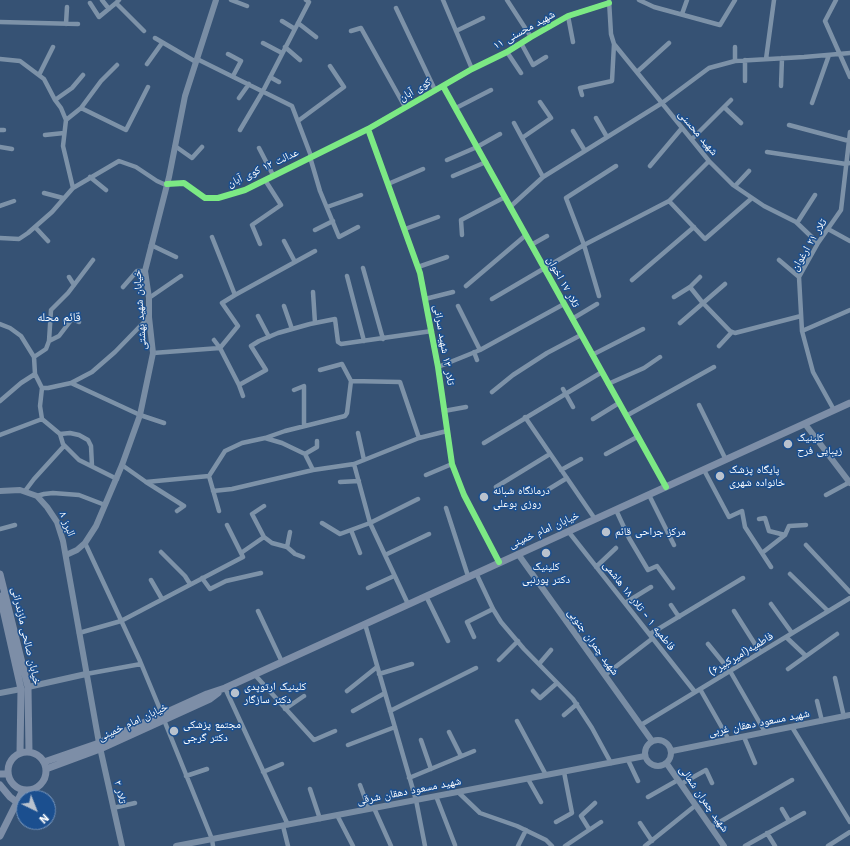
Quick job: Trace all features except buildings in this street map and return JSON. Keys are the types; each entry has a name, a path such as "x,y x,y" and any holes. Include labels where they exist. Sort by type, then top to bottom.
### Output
{"main road":[{"name":"خیابان شهید بهشتی","path":"66,555 77,550 96,526 117,479 140,415 153,353 149,316 149,298 145,271 167,185 185,96 216,0"},
{"name":"خیابان امام خمینی","path":"45,765 99,746 163,717 208,694 255,675 498,562 568,532 850,403"},
{"path":"805,424 850,482"},
{"name":"البرز ۸","path":"0,491 20,490 37,496 47,507 57,522 64,541 66,555"},
{"name":"شهید چمران جنوبی","path":"518,554 652,741"},
{"path":"0,692 86,674 66,555"},
{"name":"خیابان صالحی مازندرانی","path":"0,574 24,688 29,752"},
{"name":"خیابان صالحی مازندرانی","path":"0,596 24,688 20,753"},
{"name":"تلار ۲","path":"86,674 99,746 122,846"},
{"name":"شهید مسعود دهقان غربی","path":"672,751 847,716"},
{"path":"657,740 667,742 672,751 671,758 667,764 658,767 650,764 645,756 646,747 652,741 657,740"},
{"path":"29,752 37,754 45,765 44,780 35,789 23,790 13,784 8,774 8,768 14,756 20,753 29,752"},
{"name":"شهید مسعود دهقان شرقی","path":"176,846 212,843 286,825 645,756"},
{"name":"شهید چمران شمالی","path":"667,764 724,846"},
{"path":"0,774 8,774"},
{"path":"0,785 16,802"},
{"path":"0,836 16,807"}],"street":[{"path":"102,0 109,9"},
{"path":"231,0 247,6"},
{"path":"240,130 263,91 309,2 306,0"},
{"path":"443,0 472,69"},
{"path":"507,0 531,37"},
{"path":"640,0 646,1 654,7 720,25 735,0"},
{"path":"682,14 687,0"},
{"path":"766,59 774,0"},
{"path":"836,0 825,21 850,77"},
{"name":"شهید محسنی ۱۱","path":"472,69 507,52 568,16 609,1"},
{"name":"شهید محسنی","path":"609,1 611,34 614,44 709,161 734,186 764,206 797,223 818,243"},
{"path":"90,3 99,17 118,2 144,31"},
{"path":"66,6 66,24"},
{"path":"396,8 435,90"},
{"path":"568,16 573,42"},
{"path":"456,31 484,18"},
{"path":"282,20 295,29"},
{"path":"0,22 78,24"},
{"path":"298,23 316,36"},
{"path":"351,31 361,28 405,107"},
{"path":"155,38 196,61 233,76 292,106 311,157 320,191 340,237 358,227"},
{"path":"147,64 162,42"},
{"path":"262,43 282,53"},
{"path":"521,43 533,65 546,57"},
{"path":"637,72 669,43"},
{"path":"582,95 580,88 612,81 614,44"},
{"path":"39,75 53,47"},
{"path":"285,47 300,60"},
{"path":"735,47 735,61"},
{"path":"507,52 521,73"},
{"path":"510,206 543,176 662,103 709,68 735,61 850,53"},
{"path":"228,54 241,61 233,76"},
{"path":"812,103 829,55"},
{"path":"781,86 782,58"},
{"path":"0,59 20,61 44,79 61,108 66,120 62,146 73,188"},
{"path":"745,60 745,81"},
{"path":"66,120 81,108 101,81 117,65"},
{"path":"298,121 344,87 330,66"},
{"name":"کوی آبان","path":"368,129 472,69"},
{"path":"55,100 72,88 83,75"},
{"path":"270,77 279,82"},
{"path":"239,98 249,84"},
{"name":"تلار ۱۷ اخوان","path":"443,86 666,487"},
{"path":"81,108 126,130 148,87"},
{"path":"456,108 491,90"},
{"path":"692,139 731,100"},
{"path":"522,138 551,118 540,102"},
{"path":"724,108 741,123"},
{"path":"596,118 607,137"},
{"path":"514,123 543,176"},
{"path":"789,125 849,141"},
{"path":"650,166 682,128"},
{"name":"عدالت ۱۲ کوی آبان","path":"167,185 184,183 205,198 218,198 245,190 368,129"},
{"name":"تلار ۱۳ شهید سرانی","path":"368,129 418,267 432,331 452,464 464,495 498,562"},
{"path":"573,131 585,151"},
{"name":"تلار ۲۱ ارغوان","path":"834,410 813,372 802,331 799,277 818,243 841,210 848,163 850,132"},
{"path":"45,135 64,133"},
{"path":"447,160 477,148 500,134"},
{"path":"175,146 192,158 202,147"},
{"path":"0,147 12,149"},
{"path":"259,148 273,175"},
{"path":"767,152 848,163"},
{"path":"0,238 20,239 52,212 73,188 119,160 136,167 157,181 167,185"},
{"path":"492,299 584,245 669,201 709,161"},
{"path":"453,176 486,162"},
{"path":"599,296 584,245 566,198 616,166"},
{"path":"388,184 423,169"},
{"path":"734,186 750,171"},
{"path":"90,177 106,190"},
{"path":"260,244 252,225 281,205 265,180"},
{"path":"44,193 64,198"},
{"path":"327,207 360,195"},
{"path":"797,223 815,195"},
{"path":"462,235 461,220 505,197"},
{"path":"669,201 705,239 752,198"},
{"path":"0,206 14,201"},
{"path":"405,229 438,217"},
{"path":"316,230 333,221"},
{"path":"36,227 48,241"},
{"path":"632,280 694,227"},
{"path":"828,229 850,241"},
{"path":"466,286 526,235"},
{"path":"531,245 547,236"},
{"path":"212,237 235,295"},
{"path":"284,241 295,262"},
{"path":"151,246 176,257"},
{"path":"153,353 220,348 238,326 222,303 315,251"},
{"path":"418,267 447,257"},
{"path":"34,357 46,349 49,340 51,310 74,285 93,260"},
{"path":"779,260 799,277"},
{"path":"363,268 383,338"},
{"path":"123,286 137,271 145,271"},
{"path":"149,298 180,276"},
{"path":"347,276 364,341"},
{"path":"70,277 74,285"},
{"path":"674,298 690,287 700,277"},
{"path":"680,323 702,302 725,284"},
{"path":"690,287 702,302 732,332"},
{"path":"313,292 316,323"},
{"path":"426,299 453,292"},
{"path":"438,367 477,351 564,304"},
{"path":"572,319 597,304"},
{"path":"284,306 292,329"},
{"path":"458,306 477,351 477,360"},
{"path":"802,331 850,310"},
{"path":"42,388 71,383 92,372 115,352 149,316"},
{"path":"258,316 268,337"},
{"path":"719,346 732,332 801,316"},
{"path":"49,340 59,336 72,319 78,322"},
{"path":"239,385 266,370 250,346 268,337 292,329 335,319 338,342 340,344 432,331"},
{"path":"0,324 10,328 21,336 34,357 35,374 42,388 40,406 42,419 60,434 64,446 79,460 117,479"},
{"path":"592,355 643,329"},
{"path":"492,392 546,353 581,335"},
{"path":"214,340 220,348 243,396"},
{"path":"608,384 644,368 660,358"},
{"path":"219,511 209,476 225,451 242,443 345,416 347,413 351,381 342,364 320,370"},
{"path":"626,416 714,367"},
{"path":"484,443 564,391 602,372"},
{"path":"0,401 21,383 35,374"},
{"path":"351,381 400,382 419,438"},
{"path":"71,383 140,415 164,423"},
{"path":"294,390 304,386 304,426"},
{"path":"564,391 573,407"},
{"path":"593,419 619,403"},
{"path":"699,406 726,460"},
{"path":"444,411 466,407"},
{"path":"525,417 595,519"},
{"path":"0,435 42,419"},
{"path":"213,491 232,489 314,470 354,464 419,438 447,431"},
{"path":"358,432 364,460"},
{"path":"60,434 70,433 79,435 88,440 91,446 92,466"},
{"path":"606,454 638,437"},
{"path":"265,438 282,443 305,454 314,470"},
{"path":"305,454 317,447 318,441"},
{"path":"25,491 64,446"},
{"path":"496,487 550,454"},
{"path":"561,470 581,459"},
{"path":"122,464 146,482 184,506 177,511"},
{"path":"354,464 370,523 408,604"},
{"path":"426,476 452,464"},
{"path":"704,470 729,517 742,511 745,527 771,567"},
{"path":"146,482 209,476"},
{"path":"549,489 567,478"},
{"path":"340,482 359,481"},
{"path":"826,495 850,482"},
{"path":"37,496 53,493 79,496 105,505"},
{"path":"649,495 674,545"},
{"path":"322,523 340,534 370,523 418,499"},
{"path":"264,506 252,514 264,536 272,543 287,547 295,554 303,557"},
{"path":"446,508 468,576"},
{"path":"616,510 629,538 648,570 657,566 673,588"},
{"path":"759,519 765,518 769,531 785,535"},
{"path":"0,529 15,525"},
{"path":"79,634 121,621 243,557 228,525"},
{"path":"762,553 785,535 789,526 806,525"},
{"path":"351,530 360,553"},
{"path":"287,547 290,532"},
{"name":"فاطمیه ۱ - تلار ۱۸ هاشمی","path":"568,532 695,692"},
{"path":"385,555 429,534"},
{"path":"241,553 264,536"},
{"path":"84,543 141,664 212,843"},
{"path":"806,545 850,592"},
{"path":"596,567 616,548"},
{"path":"161,552 190,584"},
{"path":"202,578 210,589 226,582 261,573"},
{"path":"476,573 493,609 501,622 577,704 611,763"},
{"path":"790,574 828,611"},
{"path":"368,588 394,576"},
{"path":"605,675 651,636 679,617 744,578"},
{"path":"151,580 162,600"},
{"path":"625,603 651,587"},
{"path":"426,596 448,641"},
{"name":"فاطمیه(امیرکبیر۶)","path":"641,725 850,598"},
{"path":"771,604 792,633"},
{"path":"671,605 679,617"},
{"path":"474,637 467,622 493,609"},
{"path":"258,611 282,662"},
{"path":"734,611 760,652"},
{"path":"364,624 416,800 425,846"},
{"path":"788,668 837,634"},
{"path":"786,637 806,656"},
{"path":"499,660 518,641"},
{"path":"708,644 730,671 765,732"},
{"path":"539,664 550,650"},
{"path":"86,674 141,664"},
{"path":"379,674 412,664"},
{"path":"347,691 377,667"},
{"path":"390,711 476,668"},
{"path":"255,675 314,740 335,731"},
{"path":"835,678 847,716"},
{"path":"533,691 540,698 557,682"},
{"path":"225,688 286,825 288,846"},
{"path":"700,689 729,740"},
{"path":"353,711 385,693"},
{"path":"285,709 304,696"},
{"path":"817,701 822,721"},
{"path":"564,715 577,704"},
{"path":"517,721 546,775"},
{"path":"348,745 394,727"},
{"path":"792,727 850,820"},
{"path":"449,732 461,756"},
{"path":"744,736 755,763"},
{"path":"421,740 431,769"},
{"path":"409,778 474,751"},
{"path":"628,760 638,781"},
{"path":"263,772 282,764"},
{"path":"186,776 207,769"},
{"path":"648,797 706,770 712,783"},
{"path":"556,822 572,813 564,772"},
{"path":"528,779 541,802"},
{"path":"711,827 792,780"},
{"path":"360,784 391,846"},
{"path":"310,789 320,819"},
{"path":"458,792 480,813 526,830 546,840 549,845"},
{"path":"436,796 455,845"},
{"path":"113,808 135,803"},
{"path":"589,829 581,816 595,803"},
{"path":"645,846 696,805"},
{"path":"782,809 789,821"},
{"path":"745,846 804,812"},
{"path":"337,815 353,846"},
{"path":"565,846 601,822"},
{"path":"640,823 652,841"},
{"path":"518,846 526,830"},
{"path":"828,846 850,832"},
{"path":"768,833 775,846"}],"cycle path":[{"path":"167,184 184,183 205,198 218,198 245,190 368,129 472,69 507,52 568,16 609,3"},
{"path":"443,86 666,487"},
{"path":"368,129 420,273 438,367 452,464 464,495 499,562"}],"place":[{"name":"کلینیک زیبایی فرح","path":"788,444"},
{"name":"پایگاه پزشک خانواده شهری","path":"720,476"},
{"name":"درمانگاه شبانه روزی بوعلی","path":"484,497"},
{"name":"مرکز جراحی قائم","path":"606,532"},
{"name":"کلینیک دکتر پورنبی","path":"546,553"},
{"name":"کلینیک ارتوپدی دکتر سازگار","path":"235,693"},
{"name":"مجتمع پزشکی دکتر گرجی","path":"174,731"}],"district":[{"name":"قائم محله","path":"59,317"}]}
